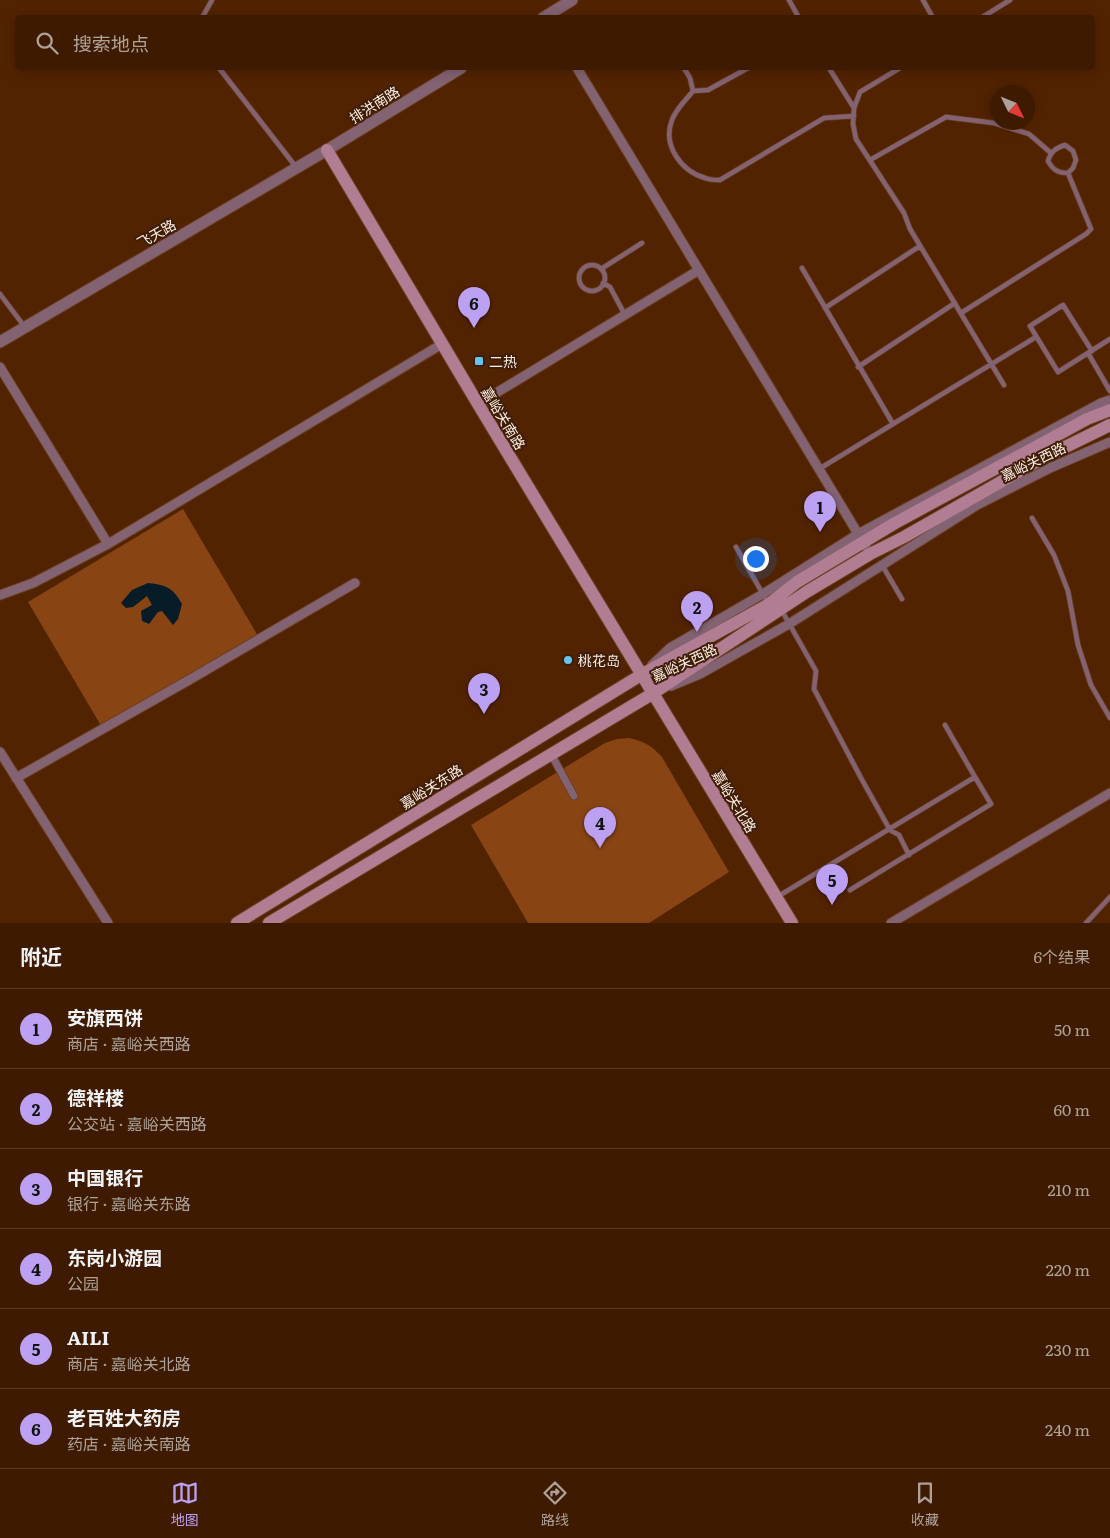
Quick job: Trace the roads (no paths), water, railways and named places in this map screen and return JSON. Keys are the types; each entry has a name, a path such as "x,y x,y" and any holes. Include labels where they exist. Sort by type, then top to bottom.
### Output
{"main road":[{"name":"嘉峪关南路","path":"327,150 652,694"},
{"name":"嘉峪关西路","path":"641,675 766,599 1087,419 1110,410"},
{"name":"嘉峪关西路","path":"652,694 808,591 864,544 904,537 1043,458 1110,425"},
{"name":"嘉峪关东路","path":"237,923 641,675"},
{"path":"269,923 652,694"},
{"name":"嘉峪关北路","path":"652,694 792,923"}],"street":[{"path":"548,15 572,0"},
{"name":"排洪南路","path":"327,150 459,70"},
{"path":"578,70 864,544 1101,403 1110,400"},
{"name":"飞天路","path":"0,342 327,150"},
{"path":"478,404 699,270"},
{"path":"0,595 33,583 108,544 442,344"},
{"path":"0,367 108,544"},
{"name":"嘉峪关西路","path":"652,694 700,674 789,624 977,505 1050,468 1110,442"},
{"path":"16,778 355,583"},
{"path":"0,752 108,923"},
{"path":"551,754 574,796"},
{"path":"891,923 1110,793"}],"lane":[{"path":"204,15 212,0"},
{"path":"789,0 797,15"},
{"path":"923,0 931,15"},
{"path":"986,15 1010,0"},
{"path":"221,70 297,168"},
{"path":"685,70 690,78 693,91"},
{"path":"744,70 708,90 693,91 672,118 669,129 669,141 673,152 681,164 693,173 706,179 720,180 824,118 854,116"},
{"path":"830,70 854,108"},
{"path":"897,70 860,92 854,108 853,124 856,140 904,213 910,229 1004,384"},
{"path":"870,160 946,117 994,124 1029,134 1050,152"},
{"path":"1065,145 1073,151 1076,160 1068,174 1059,173 1052,169 1048,161 1050,152 1065,145"},
{"path":"961,313 1091,229 1068,174"},
{"path":"601,269 642,243"},
{"path":"825,308 920,246"},
{"path":"592,265 601,269 604,273 603,283 596,290 586,290 580,282 580,272 587,266 592,265"},
{"path":"802,268 858,367 893,424"},
{"path":"603,283 610,287 625,315"},
{"path":"0,294 25,327"},
{"path":"858,367 955,303"},
{"path":"1110,339 1090,352 1058,372 1030,326 1064,305 1090,352 1110,391"},
{"path":"819,469 1036,337"},
{"path":"1032,518 1054,555 1068,591 1078,645 1091,685 1110,718"},
{"path":"736,547 766,599"},
{"path":"882,565 902,599"},
{"path":"781,610 816,671 814,689 890,830 899,835 909,854"},
{"path":"850,890 991,804 945,725"},
{"path":"776,898 975,777"},
{"path":"1086,923 1110,897"}],"water":[{"path":"148,583 169,588 176,594 182,604 178,619 173,625 162,611 158,612 149,624 142,621 141,611 152,605 147,596 133,607 126,608 121,603 132,590"}],"place":[{"name":"老百姓大药房","path":"474,328"},
{"name":"二热","path":"479,361"},
{"name":"安旗西饼","path":"820,532"},
{"name":"德祥楼","path":"697,632"},
{"name":"桃花岛","path":"568,660"},
{"name":"中国银行","path":"484,714"},
{"name":"东岗小游园","path":"600,848"},
{"name":"AILI","path":"832,905"}]}
